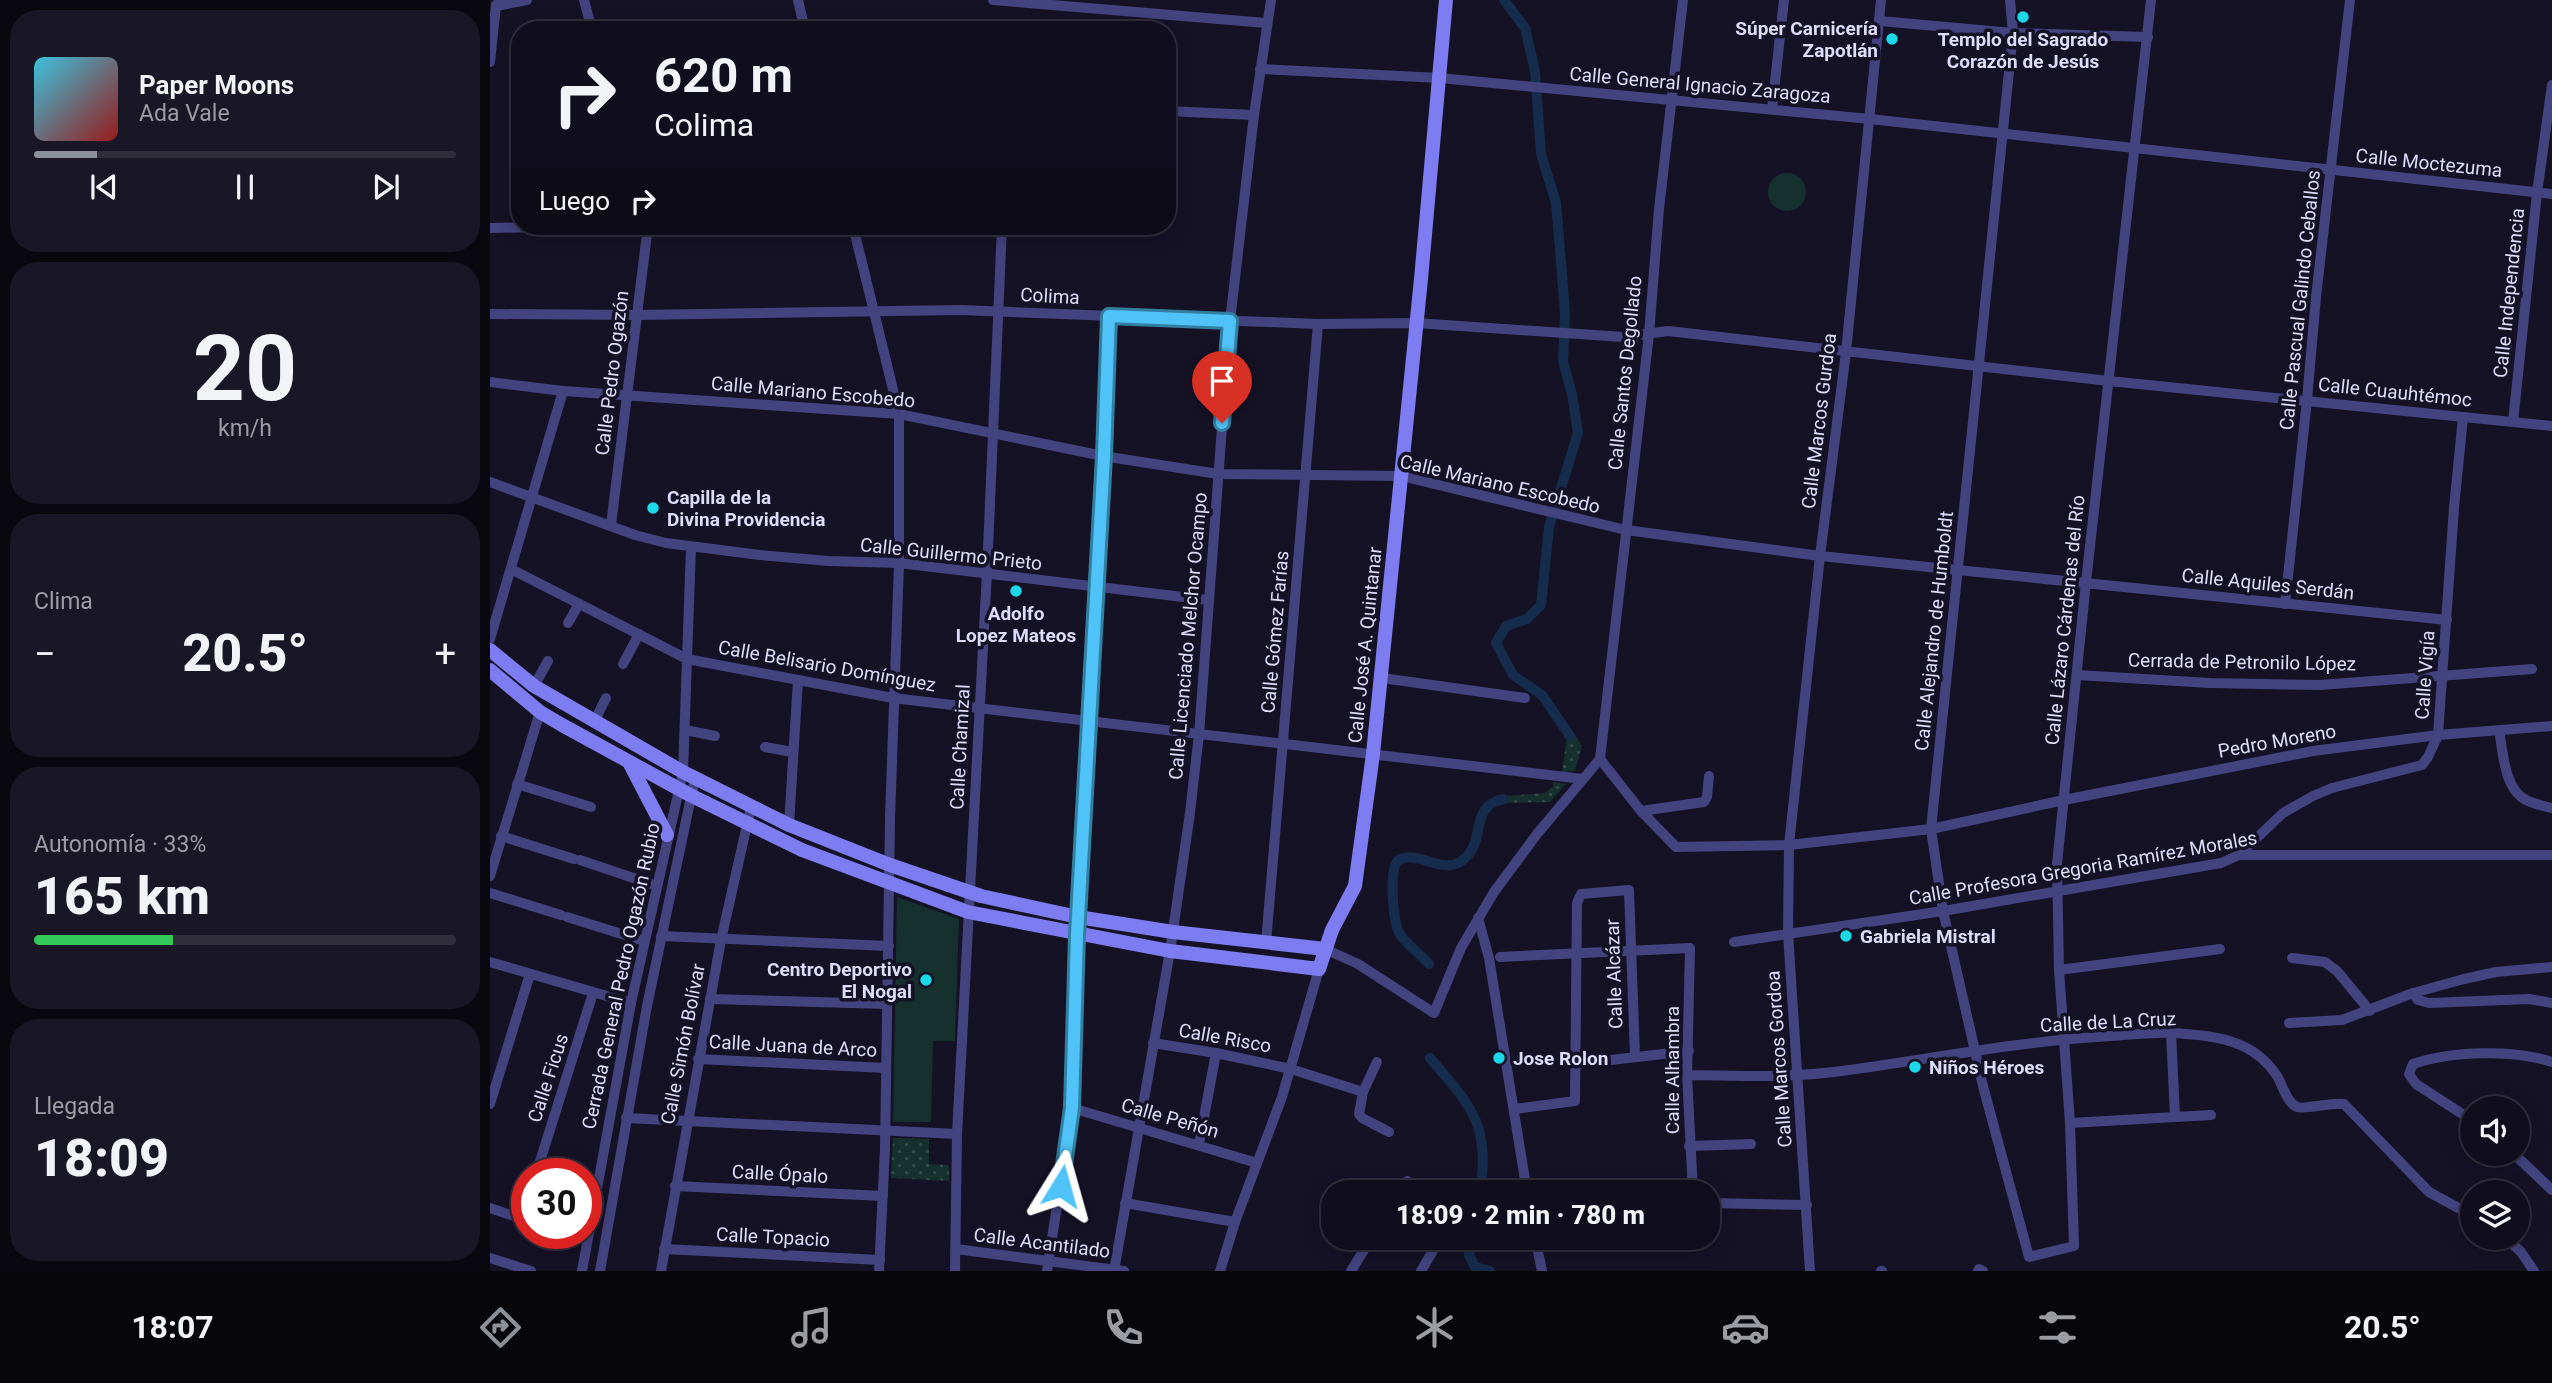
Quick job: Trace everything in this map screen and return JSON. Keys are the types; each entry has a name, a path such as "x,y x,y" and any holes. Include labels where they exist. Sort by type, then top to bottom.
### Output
{"street":[{"path":"490,62 496,4 527,0"},
{"path":"584,0 590,21"},
{"path":"798,0 803,21"},
{"path":"993,0 1266,23"},
{"name":"Calle Licenciado Melchor Ocampo","path":"1117,1270 1125,1203 1173,932 1199,734 1230,321 1270,0"},
{"name":"Calle José A. Quintanar","path":"1220,1271 1291,1069 1325,949 1355,886 1382,678 1446,0"},
{"name":"Calle Santos Degollado","path":"1600,759 1648,334 1670,99 1683,0"},
{"path":"1772,109 1784,0"},
{"name":"Calle Marcos Gurdoa","path":"1789,845 1820,556 1846,352 1881,0"},
{"name":"Calle Alejandro de Humboldt","path":"2010,0 2013,33 1931,829 1943,911 1975,1052 2029,1256 2074,1246"},
{"name":"Calle Lázaro Cárdenas del Río","path":"2074,1246 2070,1123 2059,970 2057,864 2151,0"},
{"name":"Calle Pascual Galindo Ceballos","path":"2285,604 2350,0"},
{"path":"1880,21 2013,33 2147,37"},
{"name":"Calle General Ignacio Zaragoza","path":"1260,69 1440,78 1531,86 1870,118 2136,148"},
{"name":"Calle Independencia","path":"2513,422 2537,192 2552,85"},
{"path":"1176,111 1254,115"},
{"name":"Calle Moctezuma","path":"2136,148 2552,194"},
{"path":"490,228 511,228"},
{"name":"Calle Pedro Ogazón","path":"611,525 647,235"},
{"path":"855,235 899,414 898,563 880,1266"},
{"name":"Calle Chamizal","path":"955,1271 957,1134 994,434 1002,235"},
{"name":"Colima","path":"490,314 999,311 1318,324 1416,323 1623,337 1668,331 1846,352"},
{"path":"1048,1266 1072,1108 1077,935 1104,456 1109,316"},
{"name":"Calle Gómez Farías","path":"1266,943 1318,324"},
{"name":"Calle Cuauhtémoc","path":"1846,352 2552,426"},
{"name":"Calle Mariano Escobedo","path":"490,382 563,391 899,414 1104,456 1218,474 1401,476 1626,530 1820,556 2086,583"},
{"path":"490,639 563,391"},
{"name":"Calle Vigía","path":"2239,855 2283,813 2313,796 2332,788 2422,765 2428,757 2438,735 2463,417"},
{"name":"Calle Guillermo Prieto","path":"490,482 646,538 691,547 814,560 898,563 987,572 1095,588 1208,600"},
{"name":"Cerrada General Pedro Ogazón Rubio","path":"582,1271 644,941 667,835 689,775 685,730 691,547"},
{"name":"Calle Belisario Domínguez","path":"510,569 687,659 893,698 1583,779"},
{"name":"Calle Aquiles Serdán","path":"2086,583 2447,620"},
{"path":"568,623 579,604"},
{"path":"623,664 639,634"},
{"path":"490,650 534,687 689,775 789,825 890,864 969,893 1078,918 1325,949 1358,964 1434,1013 1461,948 1478,918 1537,834 1600,759 1642,811 1676,847 1789,845 1931,829 2064,800"},
{"path":"534,687 548,661"},
{"name":"Cerrada de Petronilo López","path":"2077,675 2210,683 2320,685 2532,669"},
{"path":"490,670 540,712 747,824 802,850 968,912 1170,951 1320,969"},
{"path":"512,689 520,675"},
{"path":"1382,678 1525,698"},
{"path":"789,825 798,680"},
{"path":"594,722 606,698"},
{"path":"490,876 540,712"},
{"name":"Pedro Moreno","path":"2064,800 2313,751 2438,735 2552,726"},
{"path":"685,730 715,736"},
{"path":"2499,730 2510,782 2515,792 2525,800 2552,808"},
{"path":"765,747 792,752"},
{"path":"629,762 667,835"},
{"path":"1642,811 1704,802 1709,776"},
{"path":"517,784 591,807"},
{"name":"Cerrada General Pedro Ogazón Rubio","path":"600,1271 661,936 684,792"},
{"name":"Calle Simón Bolívar","path":"661,1271 721,940 751,807"},
{"path":"501,836 657,886"},
{"name":"Calle Marcos Gordoa","path":"1789,845 1788,933 1810,1271"},
{"name":"Calle Profesora Gregoria Ramírez Morales","path":"1734,942 1943,911 2221,863 2239,855 2552,855"},
{"name":"Calle Alcázar","path":"1576,952 1577,902 1581,894 1629,890 1635,1056"},
{"path":"490,893 644,941"},
{"path":"1478,918 1489,958 1525,1180"},
{"path":"661,936 889,946"},
{"name":"Calle Alhambra","path":"1631,950 1690,948 1688,1075 1692,1180"},
{"path":"2059,970 2220,949"},
{"path":"1500,957 1631,950"},
{"path":"1514,1109 1575,1101 1576,952"},
{"path":"2292,958 2325,962 2337,971 2370,1011"},
{"path":"490,962 631,1003"},
{"path":"2289,1023 2342,1020 2413,993 2496,972 2552,967"},
{"path":"490,1104 530,974"},
{"name":"Calle Ficus","path":"541,1158 593,993"},
{"path":"2413,993 2418,1000 2429,1003 2529,999 2552,1003"},
{"path":"710,999 887,1004"},
{"path":"2171,1033 2175,1116"},
{"name":"Calle de La Cruz","path":"1688,1075 1797,1076 2064,1039 2171,1033 2229,1039 2264,1058 2278,1077 2290,1101 2297,1107 2306,1108 2333,1102 2344,1104 2428,1192 2460,1209"},
{"name":"Calle Risco","path":"1153,1043 1291,1069 1363,1092"},
{"path":"1576,1064 1689,1051"},
{"path":"1199,1144 1216,1053"},
{"path":"2460,1112 2410,1079 2413,1064 2493,1053 2515,1053 2552,1062"},
{"name":"Calle Juana de Arco","path":"698,1059 886,1068"},
{"path":"1377,1062 1363,1092 1359,1114 1388,1132"},
{"name":"Calle Peñón","path":"1072,1108 1258,1163"},
{"path":"2070,1123 2211,1115"},
{"path":"626,1118 957,1134"},
{"path":"1689,1146 1751,1144"},
{"path":"2526,1166 2552,1190"},
{"name":"Calle Ópalo","path":"675,1186 883,1196"},
{"path":"1125,1203 1235,1222"},
{"path":"1720,1203 1807,1205"},
{"path":"490,1208 511,1215"},
{"name":"Calle Topacio","path":"664,1249 880,1266"},
{"name":"Calle Acantilado","path":"956,1249 1048,1266 1117,1270"},
{"path":"1351,1271 1364,1250"},
{"path":"1421,1271 1433,1250"},
{"path":"1538,1250 1542,1271"},
{"path":"2519,1250 2533,1271"},
{"path":"490,1258 531,1271"},
{"path":"1978,1271 1983,1271"}],"green space":[{"path":"1787,173 1800,179 1806,192 1800,205 1787,211 1774,205 1768,192 1774,179"},
{"path":"1573,732 1582,746 1575,771 1562,772 1567,736"},
{"path":"1553,782 1566,784 1550,802 1506,803 1505,796 1545,793 1553,786"},
{"name":"Centro Deportivo El Nogal","path":"897,897 959,919 955,1041 933,1041 931,1122 893,1122"},
{"path":"893,1138 929,1139 929,1164 949,1165 949,1181 891,1178"}],"waterway":[{"path":"1504,0 1525,28 1535,71 1541,154 1556,203 1565,314 1563,361 1578,433 1549,527 1541,605 1527,619 1506,626 1496,643 1513,675 1542,695 1570,736"},
{"path":"1429,964 1405,941 1397,927 1393,907 1396,864 1407,857 1443,865 1461,862 1473,847 1486,808 1503,799"},
{"path":"1430,1058 1457,1090 1474,1118 1483,1150 1482,1180"},
{"path":"1470,1250 1469,1255 1475,1267 1490,1271"}],"place":[{"name":"Templo del Sagrado Corazón de Jesús","path":"2023,17"},
{"name":"Súper Carnicería Zapotlán","path":"1892,39"},
{"name":"Capilla de la Divina Providencia","path":"653,508"},
{"name":"Adolfo Lopez Mateos","path":"1016,591"},
{"name":"Gabriela Mistral","path":"1846,936"},
{"name":"Centro Deportivo El Nogal","path":"926,980"},
{"name":"Jose Rolon","path":"1499,1058"},
{"name":"Niños Héroes","path":"1915,1067"}],"route":[{"path":"1061,1186 1072,1108 1077,935 1104,456 1109,316 1230,321 1222,423"}]}
